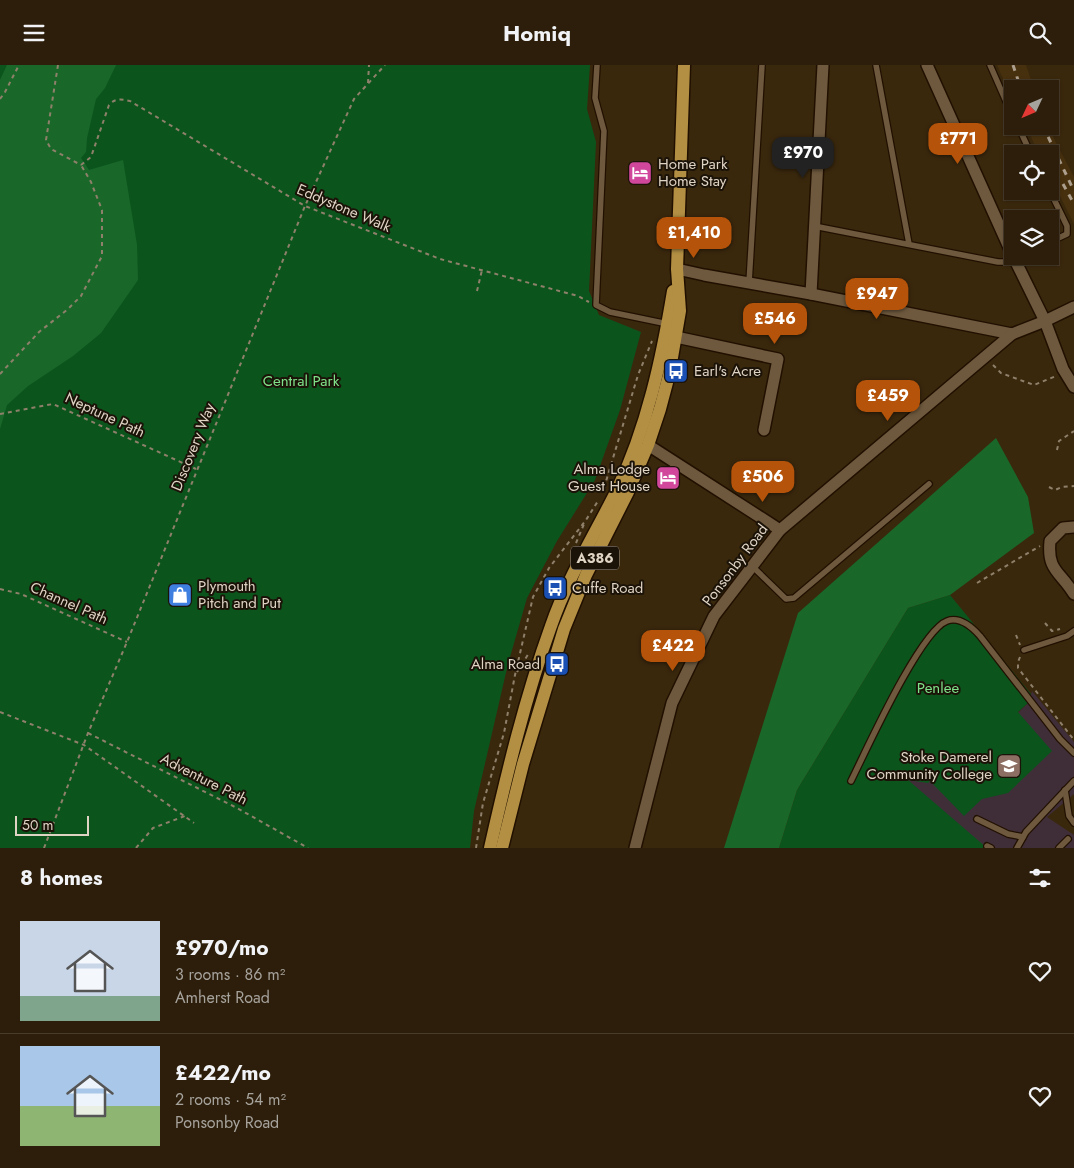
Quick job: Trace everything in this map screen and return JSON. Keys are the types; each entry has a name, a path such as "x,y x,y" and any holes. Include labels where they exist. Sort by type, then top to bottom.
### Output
{"main road":[{"name":"A386","path":"502,848 523,764 564,629 586,575 628,492 648,445 660,409 680,311 677,269 684,65"},
{"name":"A386","path":"490,848 509,763 551,625 574,571 618,489 649,406 668,324 677,269"}],"street":[{"path":"811,294 823,65"},
{"path":"927,65 1004,234"},
{"path":"1018,265 1046,321 1065,371 1074,387"},
{"path":"677,269 1012,334 1046,321 1074,307"},
{"name":"Ponsonby Road","path":"635,848 672,703 714,616 780,530 1012,334"},
{"path":"676,337 778,359 764,430"},
{"path":"648,445 780,530"},
{"path":"1074,527 1063,528 1050,541 1048,555 1053,566 1074,594"}],"lane":[{"path":"597,65 595,99 604,131 596,305 610,312 668,324"},
{"path":"749,283 762,65"},
{"path":"876,65 910,244"},
{"path":"990,65 1004,97"},
{"path":"1059,210 1067,227 1067,235 1059,238"},
{"path":"814,226 1004,262"},
{"path":"753,567 786,599 794,598 929,484"},
{"path":"851,781 906,673 933,632 939,625 949,620 959,621 970,626 980,636 1060,739 1074,753"},
{"path":"1024,650 1067,636 1074,631"},
{"path":"1017,848 1026,832 1074,781"},
{"path":"1065,790 1069,816 1074,823"},
{"path":"977,819 1008,834 1023,837"},
{"path":"1060,848 1068,839"}],"path":[{"path":"0,99 6,92 19,65"},
{"path":"0,374 39,332 81,296 102,256 102,210 91,182 81,165 51,149 46,140 58,65"},
{"path":"368,83 369,65"},
{"name":"Discovery Way","path":"44,848 88,733 127,642 304,206 354,99 385,65"},
{"name":"Eddystone Walk","path":"81,165 91,157 109,105 113,101 120,99 130,101 304,206 440,259 578,297 596,305"},
{"path":"477,291 482,270"},
{"path":"986,356 1001,373 1034,385 1065,371"},
{"name":"Neptune Path","path":"0,414 53,404 196,469"},
{"path":"1057,451 1059,441 1074,431"},
{"path":"1049,487 1055,490 1074,486"},
{"path":"977,583 1039,546 1049,547"},
{"name":"Channel Path","path":"0,589 21,593 127,642"},
{"path":"1045,623 1052,631 1062,629"},
{"path":"1024,650 1018,662 1018,668 1074,740"},
{"path":"0,712 84,745 194,823"},
{"name":"Adventure Path","path":"88,733 237,808 308,848"},
{"path":"136,848 153,828 185,816"}],"shaded area":[{"path":"997,65 1026,65 1031,80 1004,81"},
{"path":"1030,135 1053,135 1057,145 1035,145"},
{"path":"1059,149 1074,177 1074,224 1059,194"},
{"name":"Stoke Damerel Community College","path":"1032,691 1074,742 1074,794 1047,817 1074,835 1074,848 876,848 907,780 959,752 985,745 1029,702"}],"green space":[{"name":"Central Park","path":"0,65 590,65 587,109 596,142 589,291 599,315 641,332 620,410 595,480 557,541 527,598 508,664 474,811 470,848 0,848"},
{"path":"7,65 116,65 105,88 96,99 87,138 86,152 81,158 89,170 123,160 137,245 138,280 101,333 73,356 28,386 7,405 0,429 0,80"},
{"path":"996,438 1028,497 1034,533 950,595 908,608 797,790 779,848 724,848 798,613"},
{"name":"Penlee","path":"950,595 1031,694 1029,702 1018,712 1052,751 1008,793 982,799 964,816 930,781 928,783 908,780 987,848 779,848 797,790 908,608"}],"railway":[{"path":"1013,65 1018,80"},
{"path":"1047,135 1074,191"},
{"path":"1063,184 1074,204"}],"place":[{"name":"Home Park Home Stay","path":"640,173"},
{"name":"Earl's Acre","path":"676,371"},
{"name":"Alma Lodge Guest House","path":"668,478"},
{"name":"Cuffe Road","path":"555,588"},
{"name":"Plymouth Pitch and Put","path":"180,595"},
{"name":"Alma Road","path":"557,664"},
{"name":"Stoke Damerel Community College","path":"1009,766"}]}
